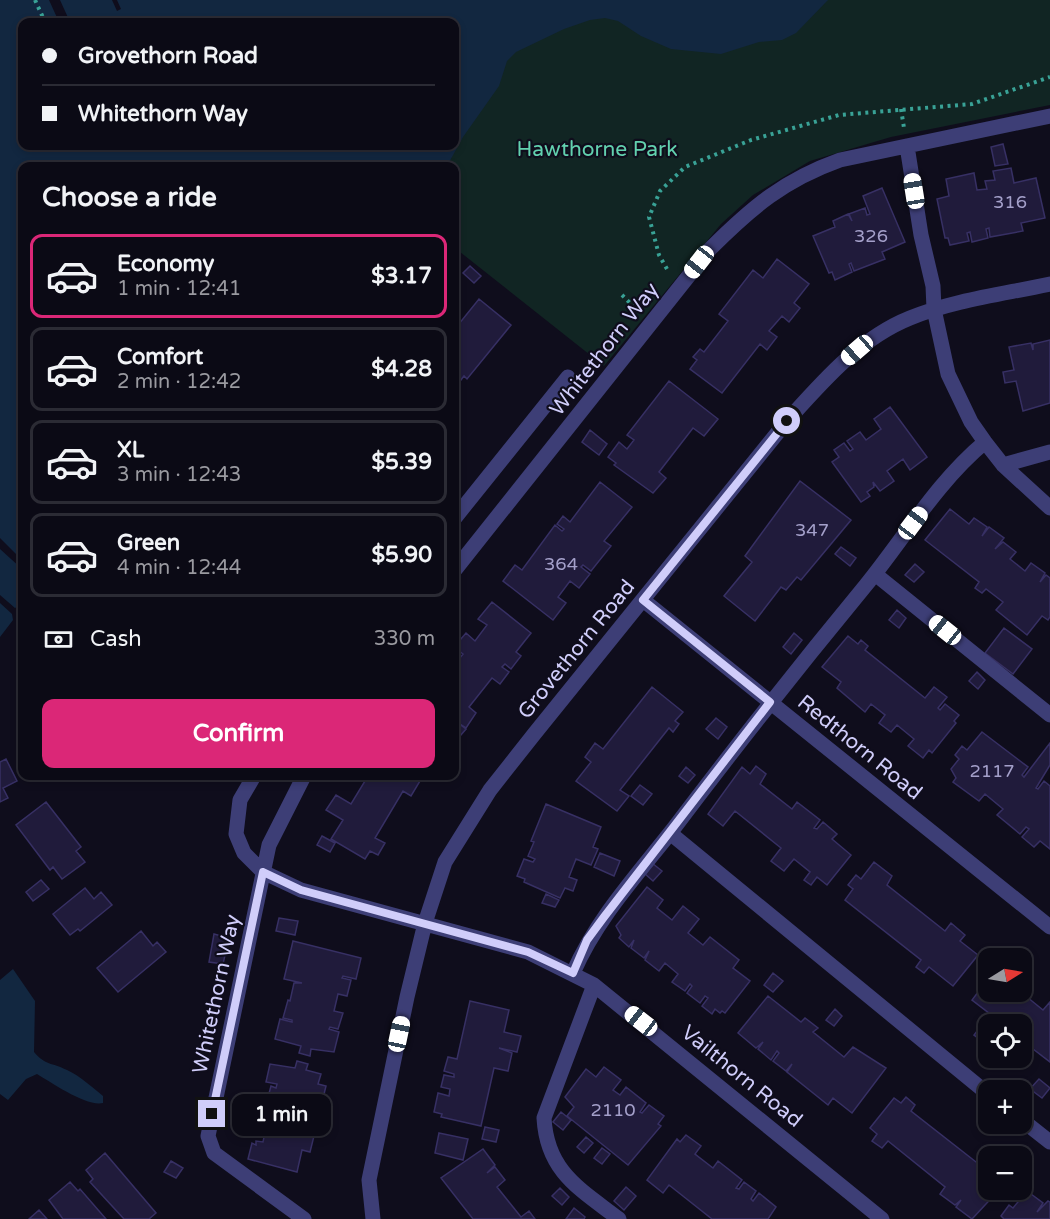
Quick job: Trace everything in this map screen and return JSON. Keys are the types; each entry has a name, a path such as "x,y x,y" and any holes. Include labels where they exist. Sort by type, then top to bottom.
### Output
{"street":[{"name":"Whitethorn Way","path":"459,565 710,249 747,211 778,188 810,171 840,160 1050,116"},
{"path":"907,146 921,235 933,286 934,309 948,374 971,422 985,442 1003,465 1050,508"},
{"name":"Grovethorn Road","path":"373,1219 369,1180 425,923 445,862 490,790 787,421 831,372 880,334 908,318 934,309 1050,284"},
{"path":"459,513 568,377"},
{"path":"573,973 587,940 770,702 875,574 961,462 985,442"},
{"path":"1003,465 1050,452"},
{"path":"875,574 1050,715"},
{"name":"Redthorn Road","path":"643,600 1050,927"},
{"path":"252,780 240,800 236,834 244,853 263,872"},
{"name":"Whitethorn Way","path":"302,780 270,845 208,1136 214,1153 304,1219"},
{"path":"670,833 978,1086"},
{"name":"Vailthorn Road","path":"263,872 301,890 528,952 573,973 594,985 882,1219"},
{"path":"594,985 544,1118 545,1137 553,1161 568,1180 618,1219"},
{"path":"1032,1128 1050,1142"}],"path":[{"path":"35,0 43,18"}],"green space":[{"name":"Hawthorne Park","path":"616,0 1050,0 1050,105 891,137 810,161 753,195 721,224 604,366 459,251 459,162 420,162 446,150 459,150 459,129 486,39"}],"water":[{"path":"0,0 49,0 57,18 18,18 18,150 456,150 449,162 18,162 18,556 0,538"},
{"path":"60,0 112,0 117,11 121,9 117,0 828,0 796,33 782,40 759,42 721,54 671,49 641,36 618,21 605,18 590,20 564,29 516,52 507,61 499,86 459,144 459,18 68,18"},
{"path":"0,549 18,565 18,606 15,608 0,595"},
{"path":"0,603 12,614 13,620 0,637"},
{"path":"13,969 35,1001 34,1052 45,1062 81,1078 103,1096 103,1103 79,1098 37,1074 26,1079 8,1100 0,1094 0,980"}],"building":[{"path":"1003,144 1008,164 995,166 991,147"},
{"path":"1011,168 1014,183 1036,178 1045,218 1021,223 1023,231 990,237 989,228 986,229 988,238 972,242 970,232 967,233 969,241 950,245 948,238 945,238 937,199 949,196 946,179 974,173 977,190 987,189 985,181 995,180 993,171"},
{"path":"882,188 905,242 882,252 885,259 854,271 851,263 849,264 852,272 835,280 832,272 829,273 813,236 835,227 833,221 848,214 852,221 849,214 865,208 867,215 870,214 863,196"},
{"path":"777,259 809,284 794,303 800,308 789,322 782,316 769,331 777,337 767,350 760,344 722,393 690,369 697,360 693,357 700,349 704,352 728,321 719,314 753,270 763,278"},
{"path":"470,266 481,276 474,283 463,273"},
{"path":"479,299 511,325 467,379 464,376 459,382 459,324"},
{"path":"1050,340 1050,403 1023,411 1016,381 1005,383 1003,372 1014,370 1009,347 1031,343 1033,350 1033,344"},
{"path":"669,381 718,419 704,436 693,428 659,472 666,478 653,493 614,465 616,463 608,457 619,442 627,449 634,440 627,435"},
{"path":"890,407 927,457 910,470 903,459 887,471 894,481 880,491 873,482 874,487 867,492 870,496 861,502 832,462 839,457 834,450 844,443 850,451 853,449 847,441 860,432 866,440 881,429 874,419"},
{"path":"590,430 607,444 599,455 582,442"},
{"path":"800,481 851,520 801,580 797,577 786,590 781,587 755,621 724,596 752,562 745,556"},
{"path":"600,482 632,507 604,541 611,546 591,571 583,565 581,567 590,574 579,588 570,581 558,597 566,603 553,620 503,581 515,565 522,570 555,525 562,531 564,529 557,524 563,516 570,522"},
{"path":"950,509 969,524 974,518 987,527 982,536 989,527 1004,538 995,549 1003,542 1016,552 1010,559 1025,571 1031,563 1045,573 1040,582 1046,575 1050,578 1050,617 1048,620 1042,616 1027,635 996,610 1003,602 986,589 982,593 975,588 979,582 925,540"},
{"path":"841,547 856,558 850,566 835,554"},
{"path":"915,564 924,572 914,582 905,575"},
{"path":"492,602 531,633 516,652 521,656 511,669 505,664 502,667 509,672 500,684 492,678 469,707 476,713 466,728 459,724 459,659 463,654 459,651 459,641 466,633 475,641 487,625 478,619"},
{"path":"897,610 906,618 899,628 889,620"},
{"path":"1004,628 1032,649 1013,674 985,653"},
{"path":"794,633 802,640 791,654 783,647"},
{"path":"848,636 858,644 861,640 868,646 865,650 925,698 934,687 947,697 938,708 940,710 945,704 959,715 954,721 956,723 932,753 929,750 923,758 908,746 914,739 897,725 891,732 879,723 885,715 871,704 865,712 837,688 841,682 822,667"},
{"path":"977,672 985,680 978,689 969,681"},
{"path":"652,687 683,712 675,721 679,724 673,732 669,728 620,790 629,796 617,811 576,781 591,762 585,757 595,743 603,749"},
{"path":"716,718 727,727 718,739 706,729"},
{"path":"459,724 466,729 459,737"},
{"path":"982,732 1028,767 1022,775 1024,777 1050,743 1050,765 1036,788 1038,789 1044,781 1050,786 1050,849 1040,841 1034,847 1022,837 1029,829 1026,827 1020,834 997,815 1003,809 985,794 979,801 953,782 956,778 951,769 959,759 955,755 962,746 967,750"},
{"path":"6,759 17,781 3,788 8,798 0,802 0,762"},
{"path":"756,766 766,774 760,784 792,809 797,802 820,820 814,828 817,829 823,822 837,834 832,839 851,855 827,885 817,877 811,885 804,880 810,872 794,859 784,871 771,861 781,848 735,811 723,826 708,814 742,767 750,774"},
{"path":"686,767 695,775 688,783 679,776"},
{"path":"366,780 421,780 411,796 403,791 375,838 385,843 378,855 370,851 365,859 331,839 343,820 326,810 336,795 351,804"},
{"path":"640,785 652,794 643,805 631,796"},
{"path":"46,802 81,847 76,851 85,862 62,879 53,867 50,870 16,825"},
{"path":"546,804 601,827 593,847 598,849 591,865 576,859 569,877 577,880 573,891 565,888 560,898 524,882 525,879 517,876 524,859 533,862 535,859 528,856 534,842 531,841"},
{"path":"322,836 335,843 330,852 317,845"},
{"path":"600,853 620,861 614,876 594,867"},
{"path":"874,862 892,876 887,885 945,931 951,923 965,935 960,941 978,955 953,986 929,967 924,973 916,967 921,960 845,900 853,889 848,885 856,875 861,879"},
{"path":"652,863 662,871 653,881 644,873"},
{"path":"41,880 49,889 33,901 26,892"},
{"path":"647,887 663,900 657,908 672,920 683,906 699,919 688,933 703,945 710,937 739,960 733,968 750,981 725,1013 722,1011 720,1013 715,1009 712,1014 702,1006 708,998 705,996 700,1003 687,993 692,986 690,984 685,991 672,982 678,974 665,963 659,971 645,960 649,951 644,958 631,948 634,940 629,947 619,938 621,935 616,926"},
{"path":"85,888 94,899 101,892 112,905 80,931 78,929 70,935 53,914"},
{"path":"546,894 559,900 555,907 542,903"},
{"path":"279,918 298,921 295,935 276,931"},
{"path":"141,931 153,946 157,942 166,952 118,992 97,968"},
{"path":"214,934 229,938 223,964 209,962"},
{"path":"293,941 361,958 356,979 343,976 342,978 351,980 347,996 338,994 334,1011 343,1013 338,1029 330,1027 329,1029 339,1032 334,1052 311,1049 310,1056 299,1053 301,1046 275,1039 280,1019 292,1022 292,1020 283,1018 294,983 302,983 284,979"},
{"path":"773,973 783,981 773,992 764,985"},
{"path":"978,992 978,1002 1032,1001 1043,1010 1050,1002 1050,1062 1032,1050 1032,1014 990,1014 972,1000"},
{"path":"768,996 801,1022 805,1018 818,1028 813,1032 844,1057 853,1047 886,1068 852,1113 833,1098 828,1105 787,1072 792,1064 786,1071 773,1061 779,1053 777,1051 771,1060 758,1049 763,1042 756,1048 738,1033"},
{"path":"470,1001 509,1010 504,1032 521,1036 517,1052 499,1048 512,1053 508,1071 494,1068 481,1126 441,1117 442,1114 434,1112 438,1093 449,1096 450,1089 441,1087 444,1075 454,1077 454,1074 444,1071 448,1057 457,1059"},
{"path":"835,1009 842,1016 834,1026 826,1020"},
{"path":"297,1061 308,1064 306,1070 321,1074 318,1084 326,1086 323,1098 314,1096 314,1099 322,1101 316,1130 306,1128 305,1131 315,1132 310,1152 302,1150 297,1172 248,1159 252,1143 256,1145 256,1141 263,1142 267,1123 262,1122 266,1104 271,1106 273,1102 267,1101 271,1086 276,1088 277,1084 266,1082 270,1064 295,1068"},
{"path":"604,1067 621,1080 613,1090 620,1095 626,1087 646,1103 640,1112 642,1113 649,1105 664,1116 658,1124 661,1126 628,1165 567,1116 574,1107 565,1097 586,1069 596,1077"},
{"path":"1039,1079 1050,1088 1042,1098 1032,1090 1032,1087"},
{"path":"906,1097 915,1105 911,1111 978,1164 978,1200 990,1200 972,1219 956,1207 961,1200 955,1205 940,1194 945,1187 888,1141 882,1148 872,1141 877,1134 870,1128 894,1098 901,1103"},
{"path":"561,1112 571,1120 563,1130 553,1122"},
{"path":"485,1127 499,1130 496,1142 482,1139"},
{"path":"439,1133 468,1139 463,1160 435,1153"},
{"path":"686,1135 701,1146 695,1154 713,1168 718,1161 742,1180 736,1188 739,1189 744,1182 756,1191 751,1199 753,1201 759,1193 776,1207 768,1219 712,1219 669,1185 663,1193 647,1180 677,1139 680,1142"},
{"path":"586,1137 593,1143 584,1153 577,1147"},
{"path":"602,1148 610,1154 602,1164 594,1158"},
{"path":"483,1149 495,1165 487,1173 495,1167 505,1180 497,1187 521,1217 529,1211 535,1219 473,1219 441,1178"},
{"path":"105,1153 156,1213 149,1219 124,1219 90,1182 93,1179 86,1170"},
{"path":"171,1161 183,1168 176,1178 164,1172"},
{"path":"70,1182 78,1191 80,1189 106,1219 63,1219 49,1200"},
{"path":"626,1187 636,1196 624,1210 614,1201"},
{"path":"560,1188 569,1197 562,1205 552,1196"},
{"path":"1032,1195 1043,1203 1037,1212 1048,1201 1050,1202 1050,1219 1004,1219 1001,1216 1009,1205 1013,1208 1020,1200 1032,1200"},
{"path":"574,1208 585,1217 584,1219 566,1219"},
{"path":"39,1210 47,1219 29,1219"}],"route":[{"path":"212,1114 263,872 301,890 528,952 573,973 587,940 770,702 643,600 787,421"}]}
